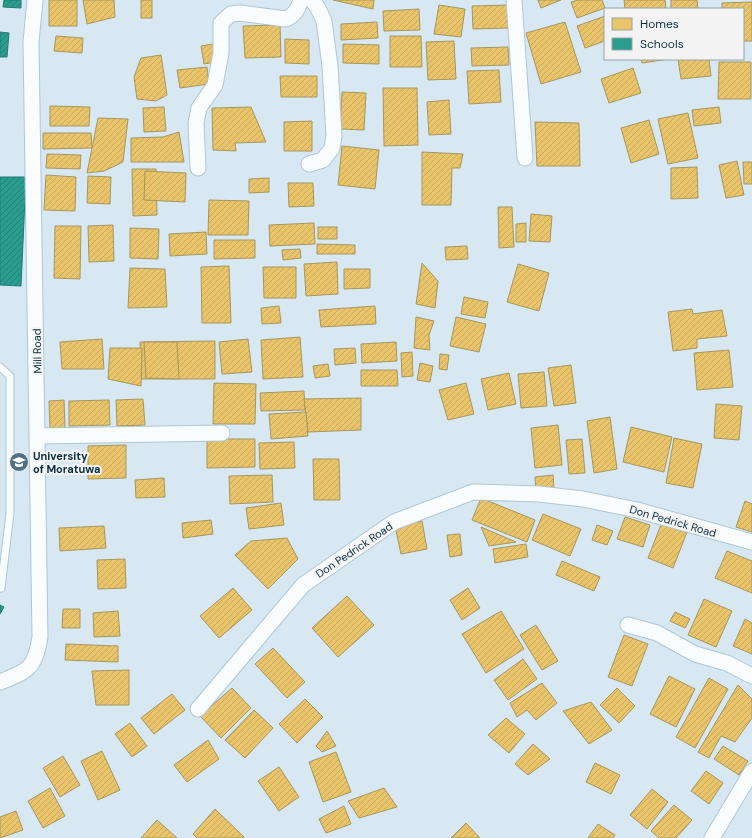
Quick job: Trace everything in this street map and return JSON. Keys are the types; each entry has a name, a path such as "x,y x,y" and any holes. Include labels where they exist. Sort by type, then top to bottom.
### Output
{"street":[{"name":"Mill Road","path":"0,682 25,672 37,656 40,638 32,42 35,0"},
{"path":"198,168 196,123 199,108 215,85 222,53 222,23 231,14 240,13 286,19 292,16 298,9 301,0"},
{"path":"309,164 323,160 332,148 334,136 330,66 324,21 318,8 312,0"},
{"path":"514,0 525,158"},
{"path":"38,436 222,433"},
{"name":"Don Pedrick Road","path":"198,709 303,584 394,522 473,492 539,494 583,499 637,510 752,542"},
{"path":"628,625 657,633 695,654 727,663 752,676"},
{"path":"712,838 752,771"}],"lane":[{"path":"0,367 10,376 10,513 1,588"}],"building: Homes":[{"path":"49,0 77,0 77,26 49,26"},
{"path":"83,0 114,0 115,17 87,24"},
{"path":"141,0 152,0 152,18 141,18"},
{"path":"333,0 374,0 373,9"},
{"path":"538,0 561,0 541,8"},
{"path":"578,0 602,0 605,8 577,18 571,2"},
{"path":"624,0 665,0 666,8 625,8"},
{"path":"671,0 697,0 698,8 671,8"},
{"path":"752,2 752,41 744,41 744,8 722,8 722,3"},
{"path":"439,5 465,9 461,37 434,34"},
{"path":"509,5 510,28 473,29 472,6"},
{"path":"419,9 420,30 384,31 383,11"},
{"path":"604,16 604,41 585,48 577,26"},
{"path":"377,22 378,38 341,40 341,24"},
{"path":"565,22 581,72 541,84 526,33"},
{"path":"280,25 281,57 245,58 243,26"},
{"path":"56,36 83,38 82,53 54,51"},
{"path":"390,36 421,36 422,67 390,67"},
{"path":"285,39 309,40 309,64 285,63"},
{"path":"454,41 456,79 428,80 426,42"},
{"path":"213,44 216,62 204,64 201,46"},
{"path":"343,44 379,45 379,64 343,63"},
{"path":"508,47 509,65 472,66 471,48"},
{"path":"161,55 167,95 156,101 137,99 134,77 141,58"},
{"path":"641,60 662,60 642,63"},
{"path":"678,60 709,60 711,76 681,79"},
{"path":"719,62 751,62 751,99 718,99"},
{"path":"207,67 209,84 180,88 177,70"},
{"path":"633,68 641,93 609,103 601,79"},
{"path":"499,70 501,102 469,104 467,71"},
{"path":"280,76 317,76 317,97 281,97"},
{"path":"383,88 417,88 418,145 384,146"},
{"path":"342,92 366,93 364,130 340,129"},
{"path":"449,100 451,134 429,135 427,102"},
{"path":"50,106 90,107 89,126 50,126"},
{"path":"164,107 166,131 144,132 143,108"},
{"path":"251,107 266,142 235,143 236,151 213,150 212,108"},
{"path":"719,107 721,123 694,126 692,110"},
{"path":"688,113 698,158 668,164 658,119"},
{"path":"98,118 128,119 123,162 104,171 87,173"},
{"path":"649,120 659,154 631,163 621,128"},
{"path":"312,121 312,151 284,151 284,122"},
{"path":"535,122 579,123 580,166 537,166"},
{"path":"179,132 184,162 131,162 131,138 163,137"},
{"path":"43,133 91,133 92,148 43,149"},
{"path":"342,146 379,150 375,189 338,185"},
{"path":"422,152 463,154 460,168 452,168 451,205 422,205"},
{"path":"47,154 81,155 80,169 46,168"},
{"path":"737,161 744,195 726,198 719,165"},
{"path":"743,162 752,162 752,184 744,184"},
{"path":"697,167 698,198 671,199 671,168"},
{"path":"132,169 156,169 157,215 133,216"},
{"path":"145,171 186,173 185,202 144,200"},
{"path":"46,175 76,177 75,211 44,210"},
{"path":"88,176 111,177 110,204 87,203"},
{"path":"269,178 269,192 249,193 249,179"},
{"path":"288,183 313,183 314,206 289,207"},
{"path":"209,200 249,201 248,235 208,235"},
{"path":"498,207 512,207 514,247 499,248"},
{"path":"531,214 552,216 550,242 529,241"},
{"path":"314,223 315,244 270,246 269,225"},
{"path":"526,223 526,242 516,242 516,224"},
{"path":"113,225 114,261 89,262 88,226"},
{"path":"55,226 81,226 80,279 54,278"},
{"path":"318,227 337,227 337,239 318,239"},
{"path":"130,228 159,229 158,259 130,258"},
{"path":"206,232 207,254 170,256 169,234"},
{"path":"214,240 255,240 255,258 214,259"},
{"path":"317,244 355,245 355,254 317,254"},
{"path":"467,246 468,259 446,260 445,247"},
{"path":"300,249 301,258 283,260 282,250"},
{"path":"337,262 338,294 306,296 304,264"},
{"path":"422,263 438,281 435,308 416,304"},
{"path":"518,264 549,273 539,311 507,302"},
{"path":"229,266 231,323 202,323 201,267"},
{"path":"263,267 296,267 296,298 264,298"},
{"path":"130,268 165,269 167,307 128,308"},
{"path":"344,269 370,269 370,288 344,289"},
{"path":"464,297 488,302 485,318 461,314"},
{"path":"279,306 281,323 262,324 261,308"},
{"path":"375,306 376,324 321,327 319,310"},
{"path":"692,309 693,314 722,310 727,336 697,339 697,348 673,351 668,312"},
{"path":"416,317 434,321 429,335 430,350 414,348"},
{"path":"456,317 486,324 479,352 450,346"},
{"path":"300,337 303,377 263,379 261,340"},
{"path":"102,339 104,369 62,369 60,342"},
{"path":"248,339 252,372 222,374 219,342"},
{"path":"215,341 215,379 141,379 140,342"},
{"path":"144,342 177,342 179,379 146,378"},
{"path":"396,342 397,361 362,363 361,344"},
{"path":"110,348 142,348 141,386 108,379"},
{"path":"355,348 356,363 335,365 334,349"},
{"path":"729,350 733,387 697,390 694,353"},
{"path":"412,352 413,376 402,377 401,353"},
{"path":"440,354 449,355 447,370 439,369"},
{"path":"420,363 433,366 430,382 417,380"},
{"path":"328,364 330,376 315,378 313,366"},
{"path":"571,365 576,403 554,406 548,368"},
{"path":"361,370 397,370 398,386 361,386"},
{"path":"544,372 547,406 521,408 518,374"},
{"path":"509,373 516,404 488,410 481,379"},
{"path":"214,383 256,384 255,424 213,424"},
{"path":"466,383 474,414 448,420 439,390"},
{"path":"304,391 305,410 261,411 260,393"},
{"path":"361,398 361,430 308,432 304,399"},
{"path":"143,399 145,425 117,426 116,400"},
{"path":"64,400 65,428 50,428 49,401"},
{"path":"109,400 110,425 69,426 69,401"},
{"path":"716,404 742,406 739,440 714,438"},
{"path":"306,412 308,436 271,439 269,414"},
{"path":"610,417 617,469 594,473 587,421"},
{"path":"558,425 562,465 535,468 531,428"},
{"path":"631,427 672,437 664,472 623,462"},
{"path":"674,438 702,444 693,488 666,483"},
{"path":"207,439 255,439 255,467 207,468"},
{"path":"582,439 585,473 569,474 566,440"},
{"path":"294,442 295,468 260,469 259,443"},
{"path":"126,445 126,478 88,479 88,446"},
{"path":"313,459 339,459 340,500 314,500"},
{"path":"272,475 273,502 230,504 229,476"},
{"path":"553,475 554,490 536,492 535,477"},
{"path":"164,478 165,497 136,498 135,480"},
{"path":"481,498 535,520 527,542 472,520"},
{"path":"745,501 752,504 752,532 736,527"},
{"path":"281,503 284,525 249,529 246,508"},
{"path":"543,514 581,529 570,556 532,540"},
{"path":"625,517 650,525 643,547 617,539"},
{"path":"211,520 213,534 183,538 182,523"},
{"path":"422,521 427,549 401,554 395,526"},
{"path":"662,522 687,532 673,568 648,558"},
{"path":"597,525 613,531 607,545 592,540"},
{"path":"104,526 106,548 60,551 59,528"},
{"path":"481,527 516,542 489,546"},
{"path":"460,534 462,555 450,557 447,535"},
{"path":"287,538 298,559 268,589 235,555 251,541"},
{"path":"526,544 528,557 495,563 493,549"},
{"path":"727,551 752,561 752,593 715,578"},
{"path":"125,559 126,588 98,589 97,560"},
{"path":"562,561 600,577 594,591 556,575"},
{"path":"233,588 252,610 219,638 200,616"},
{"path":"468,588 480,608 462,620 450,600"},
{"path":"347,596 374,625 338,657 312,628"},
{"path":"704,599 732,611 716,647 688,635"},
{"path":"63,609 80,609 80,628 62,628"},
{"path":"118,611 120,636 94,637 93,613"},
{"path":"501,611 524,649 486,673 462,634"},
{"path":"675,612 690,619 685,628 670,621"},
{"path":"745,619 752,623 752,654 733,646"},
{"path":"536,625 558,661 542,670 520,635"},
{"path":"624,635 648,644 632,686 608,677"},
{"path":"66,644 118,646 118,662 65,660"},
{"path":"273,648 305,682 287,698 255,664"},
{"path":"523,659 537,679 508,700 494,680"},
{"path":"129,670 129,705 96,705 92,671"},
{"path":"669,676 695,689 676,727 650,714"},
{"path":"709,678 728,689 695,748 676,737"},
{"path":"542,683 557,703 536,720 527,710 517,717 510,703"},
{"path":"738,685 752,699 752,718 735,742 721,736 709,758 698,752"},
{"path":"232,688 251,708 221,738 200,716"},
{"path":"617,688 635,706 619,723 600,705"},
{"path":"172,694 185,710 154,734 141,718"},
{"path":"305,699 323,717 297,743 279,724"},
{"path":"591,702 612,730 589,744 563,711"},
{"path":"254,710 273,728 245,758 225,740"},
{"path":"506,718 525,734 509,753 488,735"},
{"path":"130,723 147,746 132,757 115,734"},
{"path":"327,731 336,746 322,752 316,746"},
{"path":"208,740 219,759 187,782 174,765"},
{"path":"533,744 550,759 528,775 515,764"},
{"path":"723,746 748,761 739,775 714,759"},
{"path":"102,751 120,790 98,800 81,761"},
{"path":"336,752 351,792 323,802 309,762"},
{"path":"63,756 80,785 60,797 43,768"},
{"path":"595,763 620,775 611,794 586,782"},
{"path":"279,767 299,797 279,811 258,781"},
{"path":"706,771 723,783 709,804 691,791"},
{"path":"50,788 65,816 43,828 28,801"},
{"path":"384,788 397,807 359,818 348,801"},
{"path":"652,789 668,802 647,829 630,815"},
{"path":"674,805 692,820 676,838 659,838 651,831"},
{"path":"344,806 351,824 326,833 319,819"},
{"path":"215,809 244,837 243,838 197,838 193,834"},
{"path":"16,811 23,830 0,838 0,817"},
{"path":"157,820 177,838 141,838"},
{"path":"466,823 480,838 451,838"},
{"path":"598,824 615,835 613,838 588,838"}],"building: Schools":[{"path":"4,0 21,0 21,8 3,7"},
{"path":"0,32 9,33 7,57 0,57"},
{"path":"0,177 26,177 21,286 0,285"},
{"path":"0,605 4,607 0,614"}],"place":[{"name":"University of Moratuwa","path":"19,462"}]}
